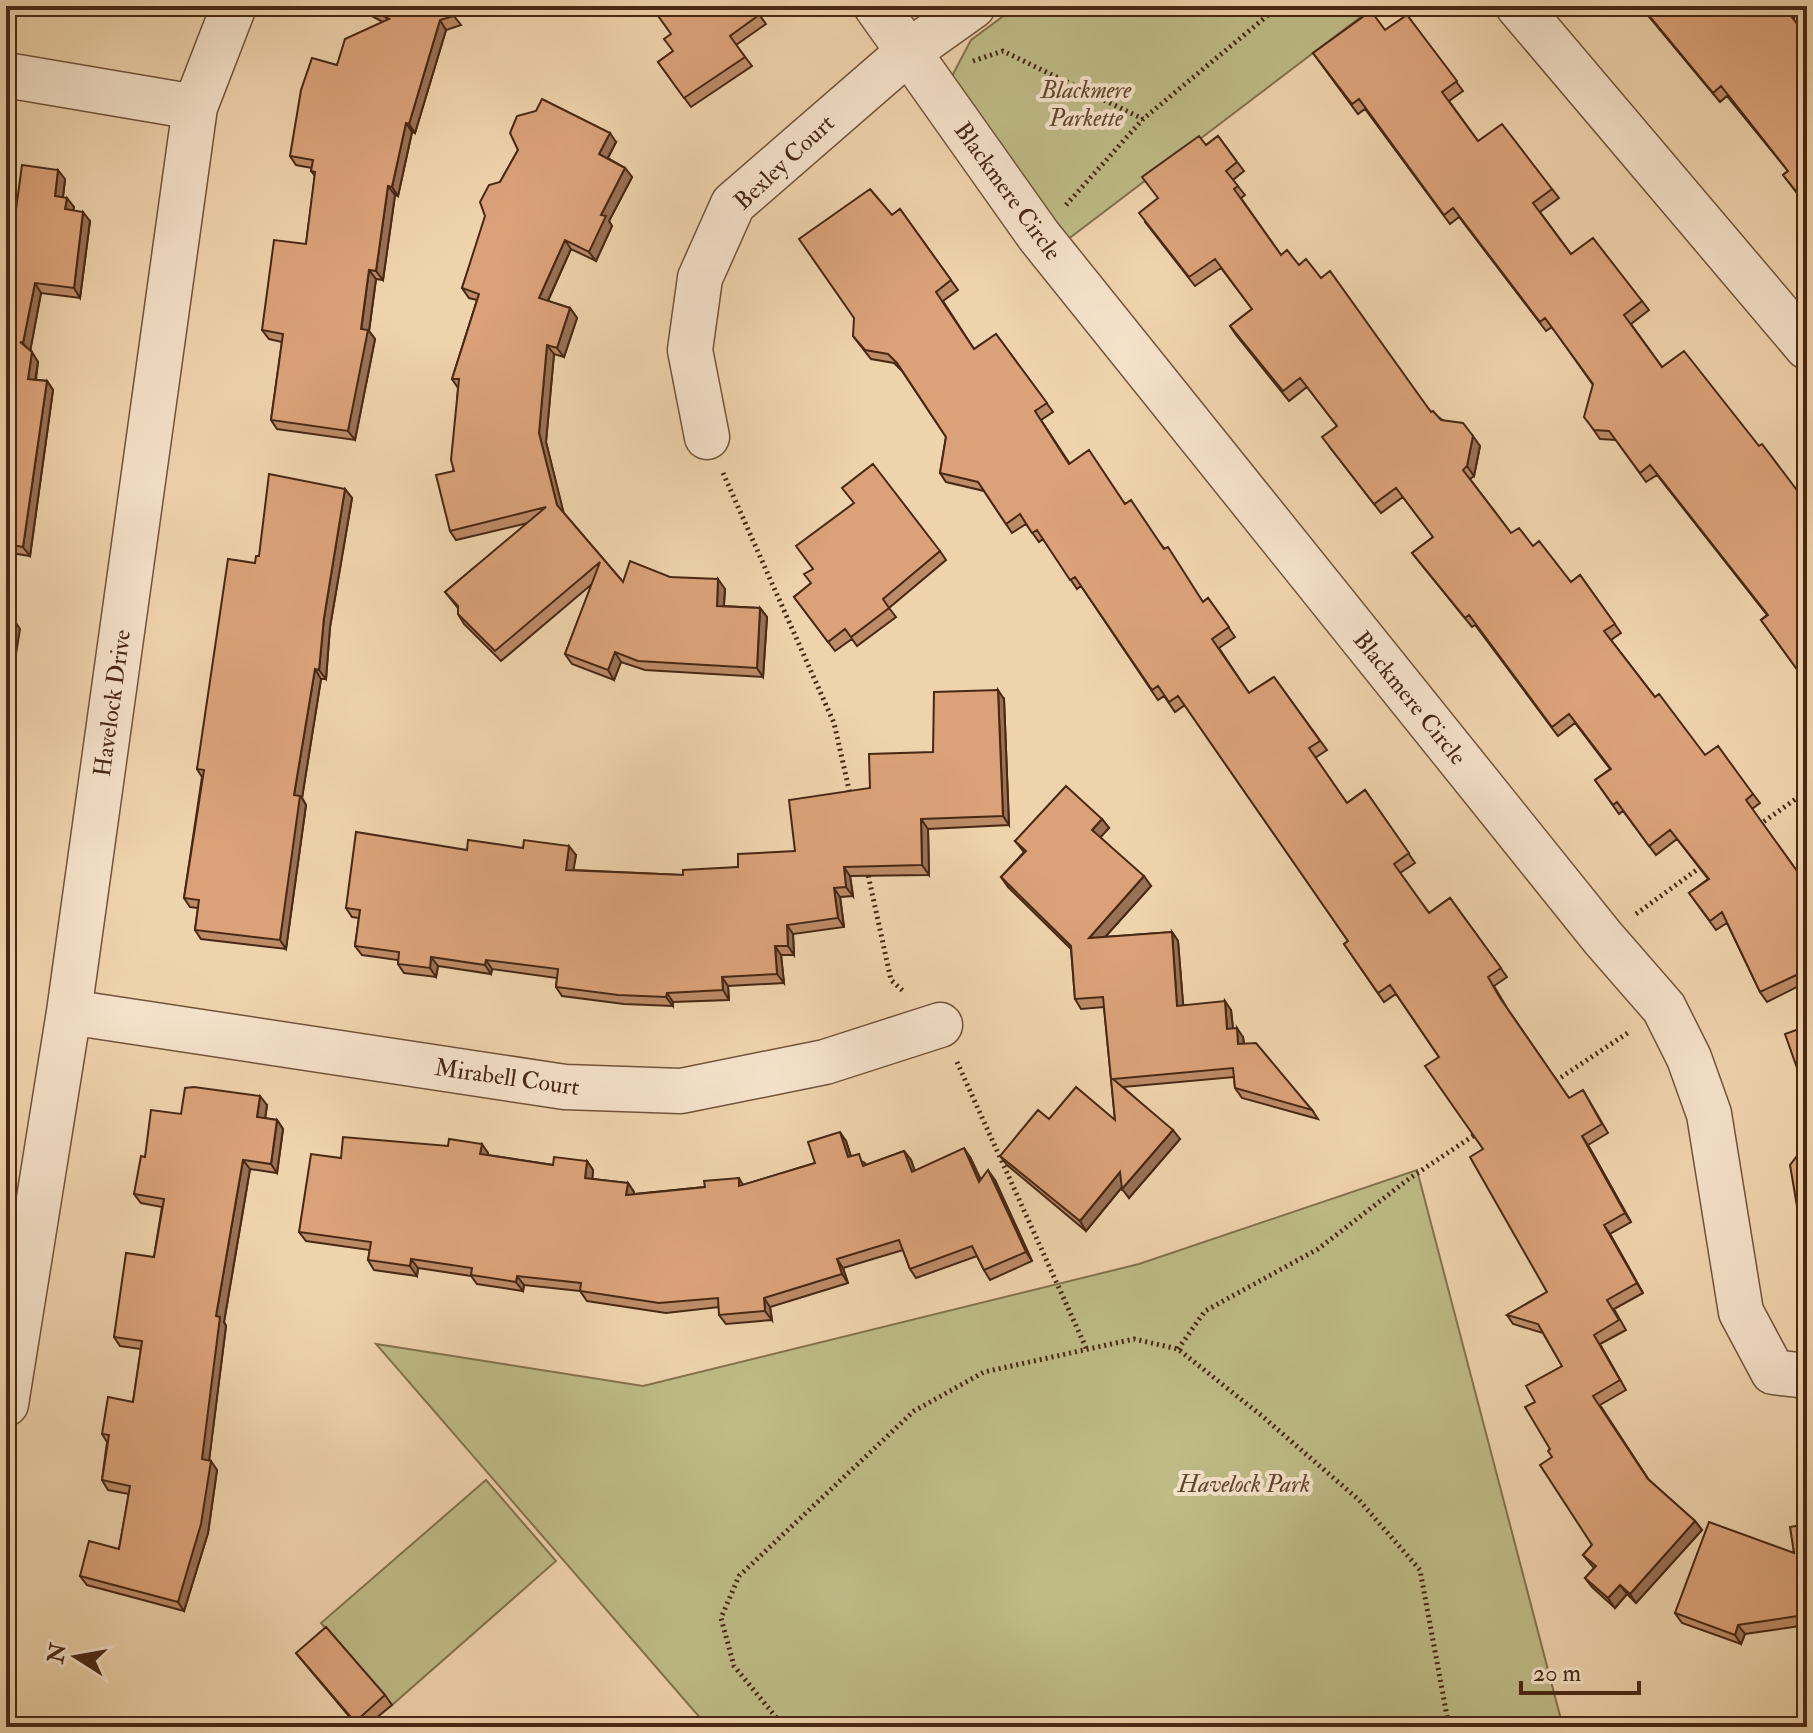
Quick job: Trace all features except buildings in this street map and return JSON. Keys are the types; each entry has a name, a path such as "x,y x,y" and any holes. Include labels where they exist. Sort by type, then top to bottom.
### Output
{"street":[{"name":"Havelock Drive","path":"6,1404 69,1012 195,107 234,6"},
{"name":"Blackmere Circle","path":"876,6 1039,236 1603,938 1664,1008 1689,1058 1709,1114 1741,1312 1773,1372 1807,1376"},
{"path":"907,53 973,6"},
{"path":"1518,6 1807,347"},
{"name":"Bexley Court","path":"707,437 690,350 700,278 733,204 907,53"},
{"path":"6,75 195,107"},
{"name":"Mirabell Court","path":"69,1012 565,1087 681,1091 825,1062 940,1025"}],"path":[{"path":"1039,236 1143,119 1279,6"},
{"path":"907,53 967,62 1003,51 1143,119"},
{"path":"707,437 834,723 851,798"},
{"path":"1756,828 1807,791"},
{"path":"864,859 891,980 940,1025 1087,1350"},
{"path":"1603,938 1705,865"},
{"path":"1550,1085 1664,1008"},
{"path":"1178,1349 1205,1311 1318,1249 1410,1178 1486,1127"},
{"path":"784,1727 734,1666 721,1618 739,1576 914,1411 984,1372 1134,1339 1178,1349 1359,1500 1420,1570 1449,1727"}],"green space":[{"name":"Blackmere Parkette","path":"1017,6 1375,6 1063,243 951,78 971,40"},
{"name":"Havelock Park","path":"1417,1170 1563,1727 708,1727 376,1344 643,1386 1139,1264"},
{"path":"486,1480 556,1561 392,1705 321,1623"}]}
